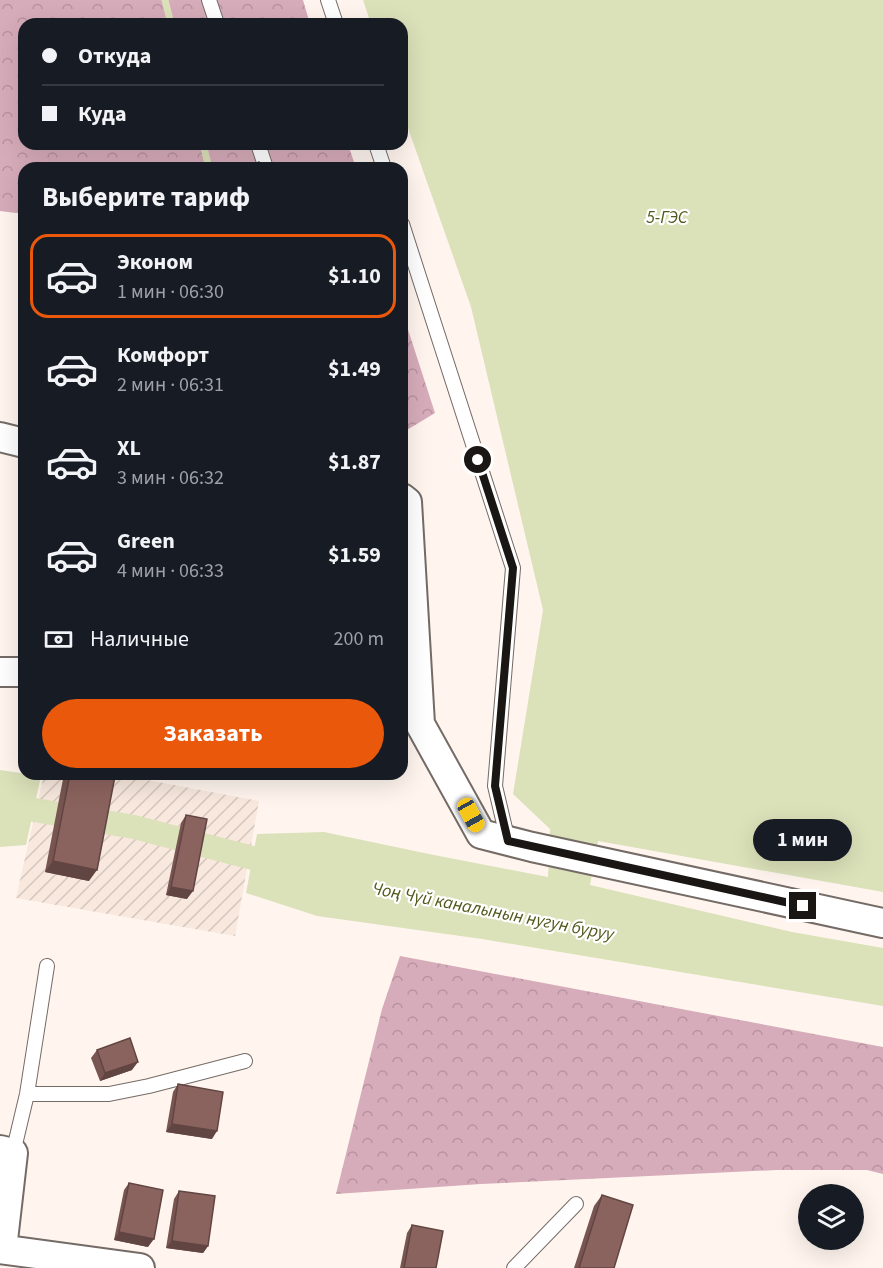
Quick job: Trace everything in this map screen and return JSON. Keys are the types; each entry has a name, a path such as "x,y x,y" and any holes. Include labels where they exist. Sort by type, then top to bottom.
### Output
{"street":[{"path":"0,437 18,442"},
{"path":"408,590 411,722 481,834 607,864 883,923"},
{"path":"0,672 18,672"},
{"path":"6,1151 1,1249 140,1268"}],"lane":[{"path":"208,0 215,18"},
{"path":"328,0 334,18"},
{"path":"408,243 513,568 495,786 520,844"},
{"path":"6,1151 27,1094 47,966"},
{"path":"27,1094 110,1094 245,1061"},
{"path":"514,1268 576,1204"}],"shaded area":[{"path":"43,780 148,780 259,801 235,936 16,898"}],"green space":[{"path":"0,0 303,0 308,18 18,18 18,150 350,150 354,162 18,162 18,213 0,211"},
{"path":"408,330 435,413 408,429"},
{"path":"400,956 883,1047 883,1174 867,1170 777,1170 481,1184 336,1194 382,1009"}],"water":[{"name":"5-ГЭС","path":"363,0 883,0 883,892 598,841 590,885 792,932 883,948 883,1006 482,939 317,916 246,893 257,834 324,832 548,877 550,829 513,794 543,610 471,307 408,128 408,18 369,18"},
{"path":"0,770 18,773 18,780 40,780 26,845 0,847"}],"building":[{"path":"69,780 114,780 97,870 53,861"},
{"path":"186,815 207,819 193,891 171,887"},
{"path":"130,1038 138,1062 105,1073 97,1050"},
{"path":"178,1084 223,1092 217,1131 172,1124"},
{"path":"129,1183 163,1190 154,1239 119,1232"},
{"path":"179,1191 215,1196 208,1246 172,1241"},
{"path":"602,1195 633,1205 614,1268 579,1268"},
{"path":"412,1225 443,1231 436,1268 404,1268"}],"waterway":[{"path":"165,0 170,18"},
{"path":"204,150 208,162"},
{"name":"Чоң Чүй каналынын нугун буруу","path":"0,804 134,827 283,866"}],"route":[{"path":"478,460 513,568 495,786 508,841 803,906"}]}
